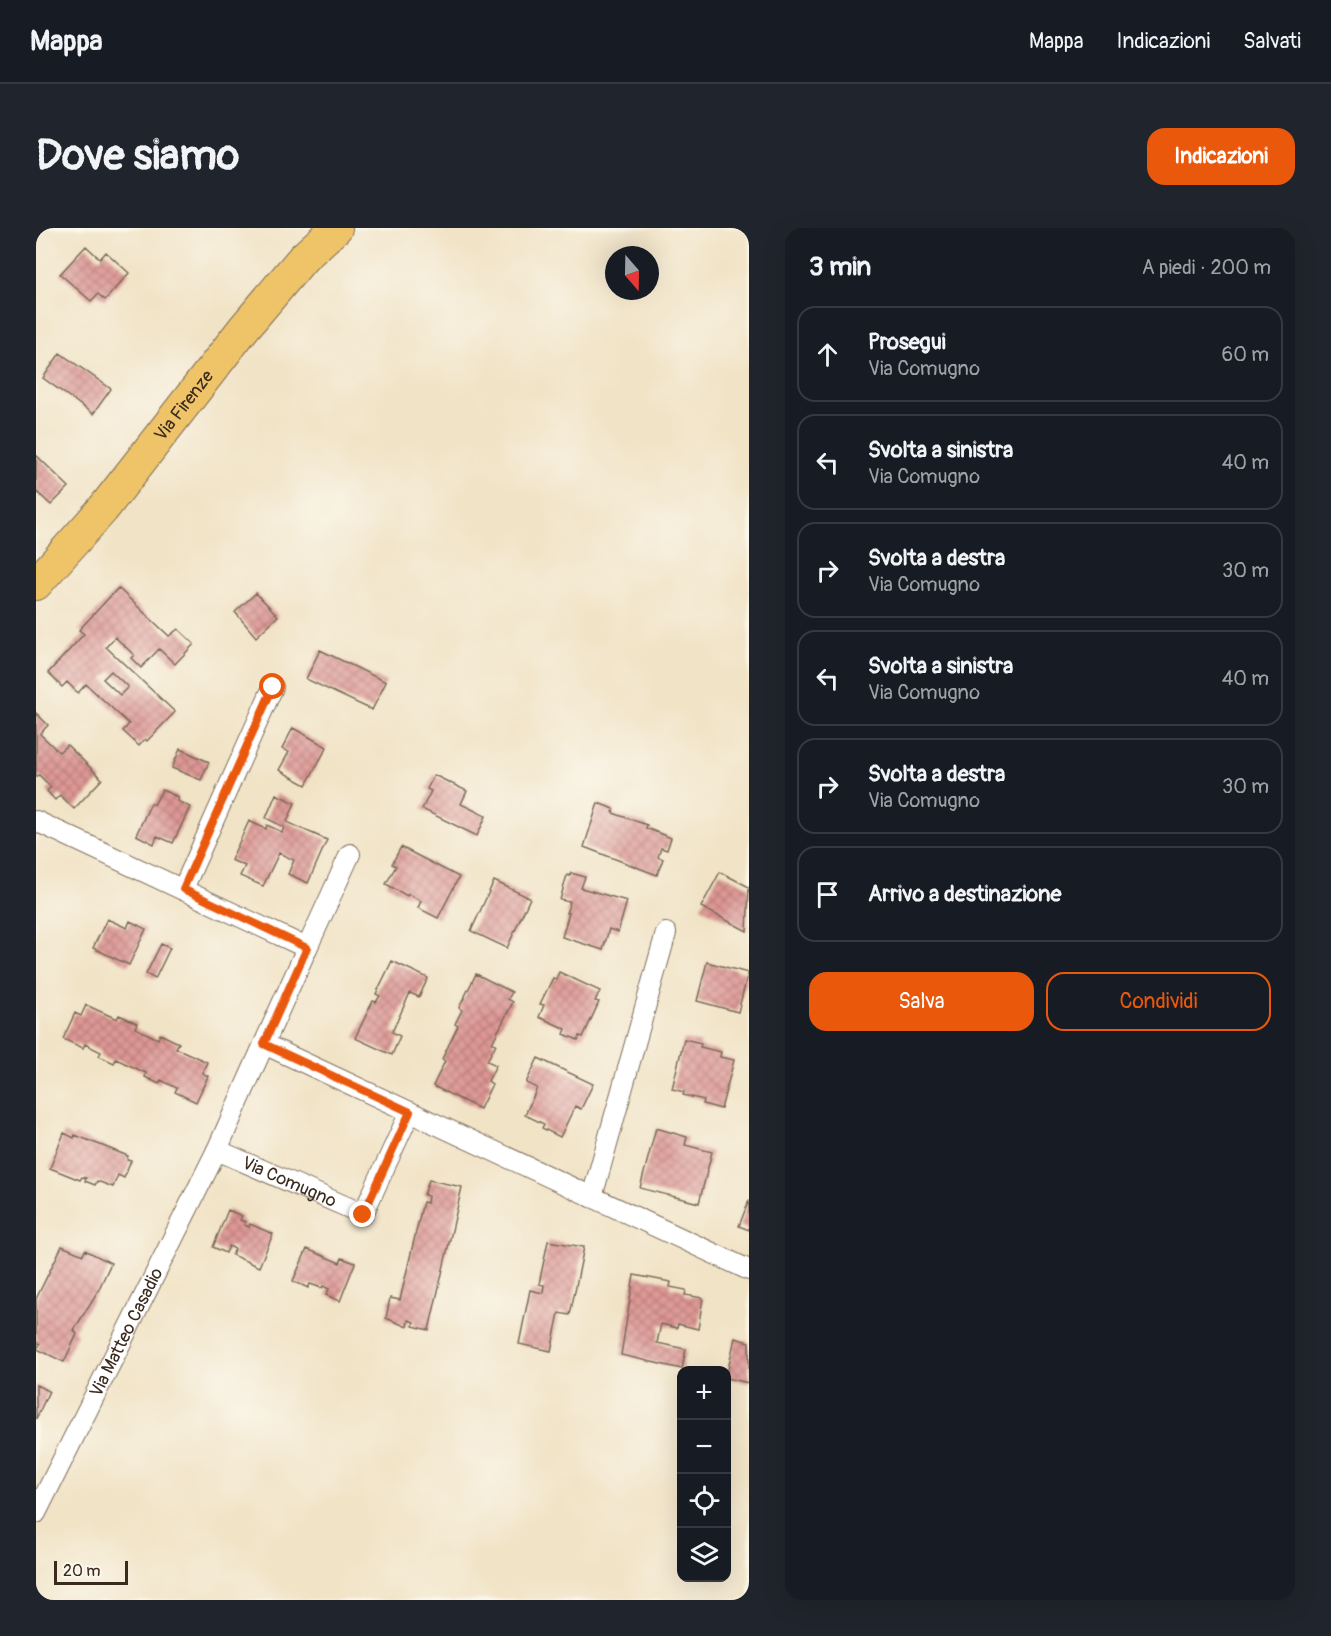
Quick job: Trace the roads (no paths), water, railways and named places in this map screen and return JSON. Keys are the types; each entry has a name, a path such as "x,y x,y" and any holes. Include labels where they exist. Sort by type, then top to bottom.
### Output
{"main road":[{"name":"Via Firenze","path":"36,584 103,509 244,328 303,258 336,228"}],"street":[{"path":"183,889 273,687"},
{"path":"36,821 307,948"},
{"path":"217,1149 350,854"},
{"path":"592,1197 666,933"},
{"path":"264,1044 749,1270"},
{"name":"Via Comugno","path":"217,1149 363,1215 410,1112"},
{"name":"Via Matteo Casadio","path":"36,1513 217,1149"}]}
